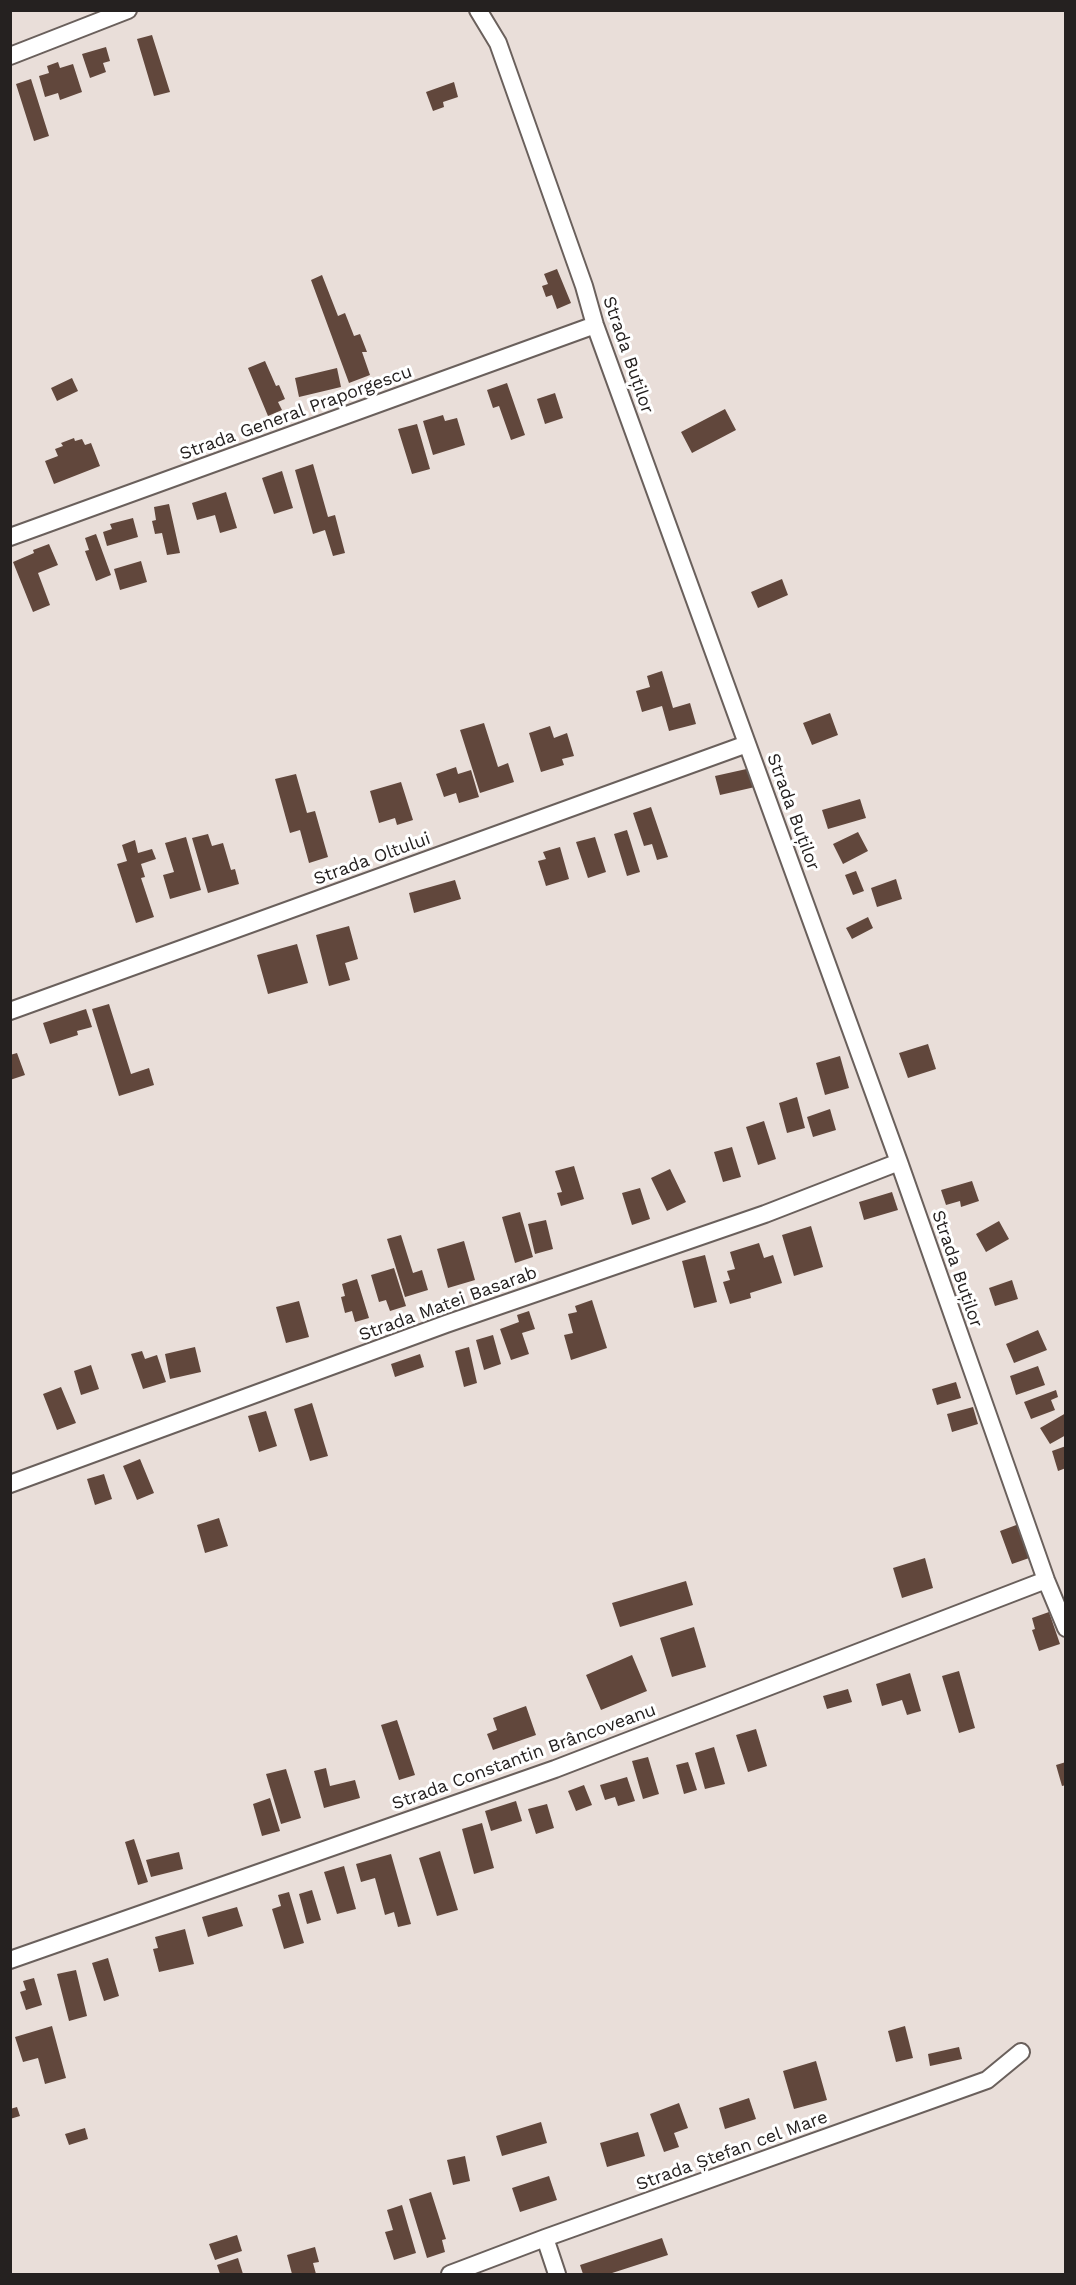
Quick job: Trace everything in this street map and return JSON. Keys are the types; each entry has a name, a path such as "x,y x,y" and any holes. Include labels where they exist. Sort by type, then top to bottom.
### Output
{"street":[{"path":"10,56 128,10"},
{"name":"Strada Buților","path":"478,10 498,43 584,286 595,325 899,1162 1065,1629"},
{"name":"Strada General Praporgescu","path":"10,537 595,325"},
{"name":"Strada Oltului","path":"10,1011 747,744"},
{"name":"Strada Matei Basarab","path":"10,1484 446,1324 765,1214 899,1162"},
{"name":"Strada Constantin Brâncoveanu","path":"10,1960 555,1769 1046,1580"},
{"name":"Strada Ștefan cel Mare","path":"450,2274 987,2080 1022,2052"},
{"path":"545,2238 556,2274"}],"building":[{"path":"152,35 170,92 154,96 137,39"},
{"path":"106,47 110,61 103,63 106,72 90,78 82,54"},
{"path":"58,62 60,68 73,64 82,92 60,100 58,93 45,97 39,76 49,73 47,66"},
{"path":"31,79 49,136 34,141 16,84"},
{"path":"454,82 458,97 443,102 444,107 433,111 426,92"},
{"path":"557,269 571,303 557,309 552,295 546,297 542,286 548,284 544,274"},
{"path":"322,275 338,316 345,313 354,336 360,334 367,352 362,352 370,375 349,383 311,280"},
{"path":"265,361 276,386 279,385 285,399 278,402 282,410 268,416 248,368"},
{"path":"337,368 341,387 299,397 295,378"},
{"path":"72,378 78,391 57,401 51,388"},
{"path":"507,383 525,435 511,440 499,406 493,408 487,390"},
{"path":"555,393 563,418 545,424 537,399"},
{"path":"725,409 736,430 692,453 681,432"},
{"path":"443,415 445,421 457,418 465,445 433,455 423,421"},
{"path":"417,424 430,469 412,474 398,429"},
{"path":"74,438 75,441 82,439 85,445 91,443 100,466 54,484 45,461 58,456 55,449 63,446 61,443"},
{"path":"313,464 328,517 335,515 345,553 333,556 325,530 313,534 295,470"},
{"path":"282,471 293,508 274,514 262,478"},
{"path":"226,492 237,528 220,533 215,515 197,520 192,503"},
{"path":"169,504 180,553 167,555 162,533 155,534 152,521 156,520 154,507"},
{"path":"133,518 138,537 107,546 103,532 112,529 110,524"},
{"path":"96,534 111,575 96,581 85,551 89,550 85,538"},
{"path":"49,544 58,565 38,573 50,605 33,612 13,562"},
{"path":"141,561 147,582 120,590 114,569"},
{"path":"782,579 788,595 758,608 751,592"},
{"path":"662,671 673,708 690,703 696,724 669,731 662,706 642,712 636,691 650,687 647,676"},
{"path":"830,713 838,735 812,745 803,723"},
{"path":"484,723 498,767 508,763 514,782 480,793 460,730"},
{"path":"550,726 554,738 567,733 574,756 562,759 564,765 541,772 529,733"},
{"path":"456,767 458,774 471,770 479,797 459,803 456,793 444,797 436,774"},
{"path":"751,768 755,787 720,795 715,776"},
{"path":"296,774 307,813 315,811 328,857 309,863 300,830 290,833 275,779"},
{"path":"401,782 413,820 397,825 395,818 379,823 370,791"},
{"path":"860,799 866,818 828,829 822,810"},
{"path":"651,807 668,857 657,860 652,844 644,846 633,813"},
{"path":"627,830 640,872 627,876 614,834"},
{"path":"858,832 868,851 843,864 833,844"},
{"path":"208,834 212,846 223,843 231,870 235,869 239,884 208,893 192,838"},
{"path":"186,837 201,890 170,899 163,875 174,872 165,843"},
{"path":"595,837 606,872 588,878 576,842"},
{"path":"135,840 138,853 152,849 156,859 141,864 145,877 141,878 154,917 136,923 117,864 127,861 122,845"},
{"path":"560,847 569,879 546,886 538,861 546,859 543,852"},
{"path":"856,871 864,891 853,895 845,875"},
{"path":"896,879 902,899 877,907 871,888"},
{"path":"455,880 461,899 414,913 409,893"},
{"path":"868,917 873,928 852,939 846,928"},
{"path":"349,926 358,959 345,963 350,980 329,986 316,935"},
{"path":"297,944 308,983 268,994 257,955"},
{"path":"109,1004 131,1074 149,1068 154,1085 119,1096 92,1009"},
{"path":"86,1009 92,1027 77,1031 78,1035 50,1044 43,1023"},
{"path":"928,1044 936,1069 908,1078 899,1053"},
{"path":"17,1053 25,1075 10,1080 10,1055"},
{"path":"840,1056 849,1088 825,1095 816,1063"},
{"path":"797,1097 805,1128 787,1133 779,1103"},
{"path":"830,1109 836,1130 813,1137 807,1117"},
{"path":"764,1121 776,1159 758,1165 746,1127"},
{"path":"732,1147 741,1177 723,1182 714,1152"},
{"path":"574,1166 584,1199 561,1206 557,1193 562,1192 555,1171"},
{"path":"670,1169 686,1202 667,1211 651,1178"},
{"path":"972,1181 979,1201 961,1207 960,1201 946,1205 941,1190"},
{"path":"640,1188 650,1219 632,1225 622,1193"},
{"path":"892,1192 898,1210 864,1220 859,1202"},
{"path":"520,1212 533,1257 515,1263 502,1217"},
{"path":"546,1220 553,1249 535,1254 528,1224"},
{"path":"999,1221 1009,1239 986,1252 976,1234"},
{"path":"811,1226 823,1267 794,1276 782,1235"},
{"path":"401,1235 413,1273 422,1270 428,1290 405,1297 387,1239"},
{"path":"464,1241 475,1280 448,1288 437,1249"},
{"path":"759,1243 764,1258 773,1255 782,1283 750,1293 751,1298 730,1304 723,1282 730,1280 727,1271 735,1269 730,1252"},
{"path":"705,1255 717,1302 694,1308 682,1261"},
{"path":"394,1268 406,1306 390,1311 386,1300 379,1302 371,1275"},
{"path":"357,1279 369,1318 355,1322 352,1311 345,1313 341,1297 345,1296 342,1284"},
{"path":"1012,1280 1018,1299 995,1306 989,1288"},
{"path":"592,1300 607,1348 571,1360 564,1335 573,1333 568,1314 577,1312 575,1306"},
{"path":"299,1301 309,1337 286,1343 276,1307"},
{"path":"529,1311 535,1329 522,1333 529,1354 511,1360 500,1329 519,1322 517,1315"},
{"path":"1038,1330 1047,1350 1014,1363 1006,1344"},
{"path":"493,1335 501,1364 484,1370 476,1340"},
{"path":"195,1347 201,1372 170,1379 165,1354"},
{"path":"469,1347 477,1383 464,1387 455,1351"},
{"path":"142,1351 145,1359 157,1355 166,1382 143,1389 131,1354"},
{"path":"420,1354 424,1367 395,1377 391,1364"},
{"path":"91,1365 99,1389 81,1395 74,1371"},
{"path":"1038,1366 1045,1385 1016,1395 1010,1376"},
{"path":"956,1382 961,1398 937,1405 932,1389"},
{"path":"61,1387 76,1423 57,1430 43,1394"},
{"path":"1056,1390 1058,1397 1051,1400 1055,1410 1031,1419 1024,1402"},
{"path":"312,1403 328,1456 310,1461 294,1409"},
{"path":"973,1407 978,1424 952,1432 947,1414"},
{"path":"266,1411 277,1446 259,1452 248,1416"},
{"path":"1066,1413 1066,1435 1050,1444 1040,1428"},
{"path":"1066,1446 1066,1468 1058,1471 1052,1451"},
{"path":"140,1459 154,1493 137,1500 123,1466"},
{"path":"104,1474 112,1499 95,1505 87,1479"},
{"path":"219,1518 228,1546 205,1553 197,1525"},
{"path":"1019,1524 1032,1557 1012,1564 1000,1531"},
{"path":"925,1558 933,1588 902,1598 893,1568"},
{"path":"686,1581 693,1605 620,1627 612,1603"},
{"path":"1049,1612 1060,1644 1039,1651 1032,1630 1035,1629 1032,1618"},
{"path":"694,1627 706,1667 672,1677 660,1638"},
{"path":"632,1655 647,1691 601,1710 586,1675"},
{"path":"959,1671 975,1728 959,1733 942,1676"},
{"path":"910,1673 921,1711 907,1715 902,1700 882,1706 876,1684"},
{"path":"848,1689 852,1702 827,1709 823,1696"},
{"path":"526,1706 536,1735 493,1750 487,1734 497,1730 493,1718"},
{"path":"397,1720 415,1775 399,1780 381,1725"},
{"path":"756,1729 767,1766 748,1772 736,1735"},
{"path":"714,1747 725,1784 705,1789 695,1753"},
{"path":"648,1757 659,1794 643,1799 632,1761"},
{"path":"688,1762 697,1790 684,1794 676,1765"},
{"path":"1066,1762 1066,1785 1062,1786 1056,1765"},
{"path":"326,1768 330,1786 355,1780 360,1798 324,1808 314,1771"},
{"path":"286,1769 301,1818 281,1824 266,1774"},
{"path":"627,1777 635,1801 618,1806 615,1797 605,1800 600,1785"},
{"path":"584,1785 592,1805 576,1811 568,1791"},
{"path":"270,1798 280,1831 262,1836 253,1804"},
{"path":"516,1801 522,1821 491,1831 485,1811"},
{"path":"547,1804 554,1828 536,1834 528,1809"},
{"path":"482,1823 494,1868 474,1874 462,1829"},
{"path":"134,1839 148,1882 138,1885 125,1842"},
{"path":"440,1851 458,1910 437,1916 419,1858"},
{"path":"179,1852 183,1869 151,1877 146,1860"},
{"path":"391,1854 411,1924 398,1927 394,1912 385,1915 375,1878 361,1882 356,1864"},
{"path":"344,1866 356,1909 337,1914 324,1872"},
{"path":"312,1890 321,1920 307,1924 299,1894"},
{"path":"289,1892 304,1943 284,1949 272,1909 281,1906 278,1895"},
{"path":"237,1907 243,1926 208,1937 202,1917"},
{"path":"185,1929 194,1964 159,1972 153,1949 158,1948 155,1937"},
{"path":"108,1958 119,1996 104,2001 92,1963"},
{"path":"76,1970 87,2016 69,2021 57,1974"},
{"path":"34,1978 42,2005 26,2010 20,1992 26,1990 23,1981"},
{"path":"52,2026 66,2078 45,2084 38,2058 23,2062 15,2037"},
{"path":"905,2026 913,2058 896,2062 888,2031"},
{"path":"959,2047 962,2059 930,2066 928,2054"},
{"path":"816,2061 827,2100 794,2109 783,2071"},
{"path":"749,2098 756,2119 725,2129 719,2108"},
{"path":"679,2103 688,2128 674,2133 679,2147 664,2152 650,2114"},
{"path":"17,2107 20,2116 10,2119 10,2109"},
{"path":"541,2122 547,2143 502,2156 496,2136"},
{"path":"85,2128 88,2139 69,2145 65,2134"},
{"path":"638,2132 645,2156 607,2167 600,2143"},
{"path":"465,2156 470,2181 453,2185 447,2160"},
{"path":"549,2176 557,2200 520,2212 512,2188"},
{"path":"431,2192 446,2239 442,2240 445,2252 427,2258 409,2199"},
{"path":"402,2205 416,2253 394,2260 385,2232 393,2230 387,2210"},
{"path":"237,2235 242,2251 215,2260 209,2244"},
{"path":"662,2238 668,2255 609,2274 583,2274 580,2265"},
{"path":"315,2247 319,2262 313,2263 316,2274 292,2274 287,2255"},
{"path":"238,2258 243,2274 220,2274 217,2265"}]}
